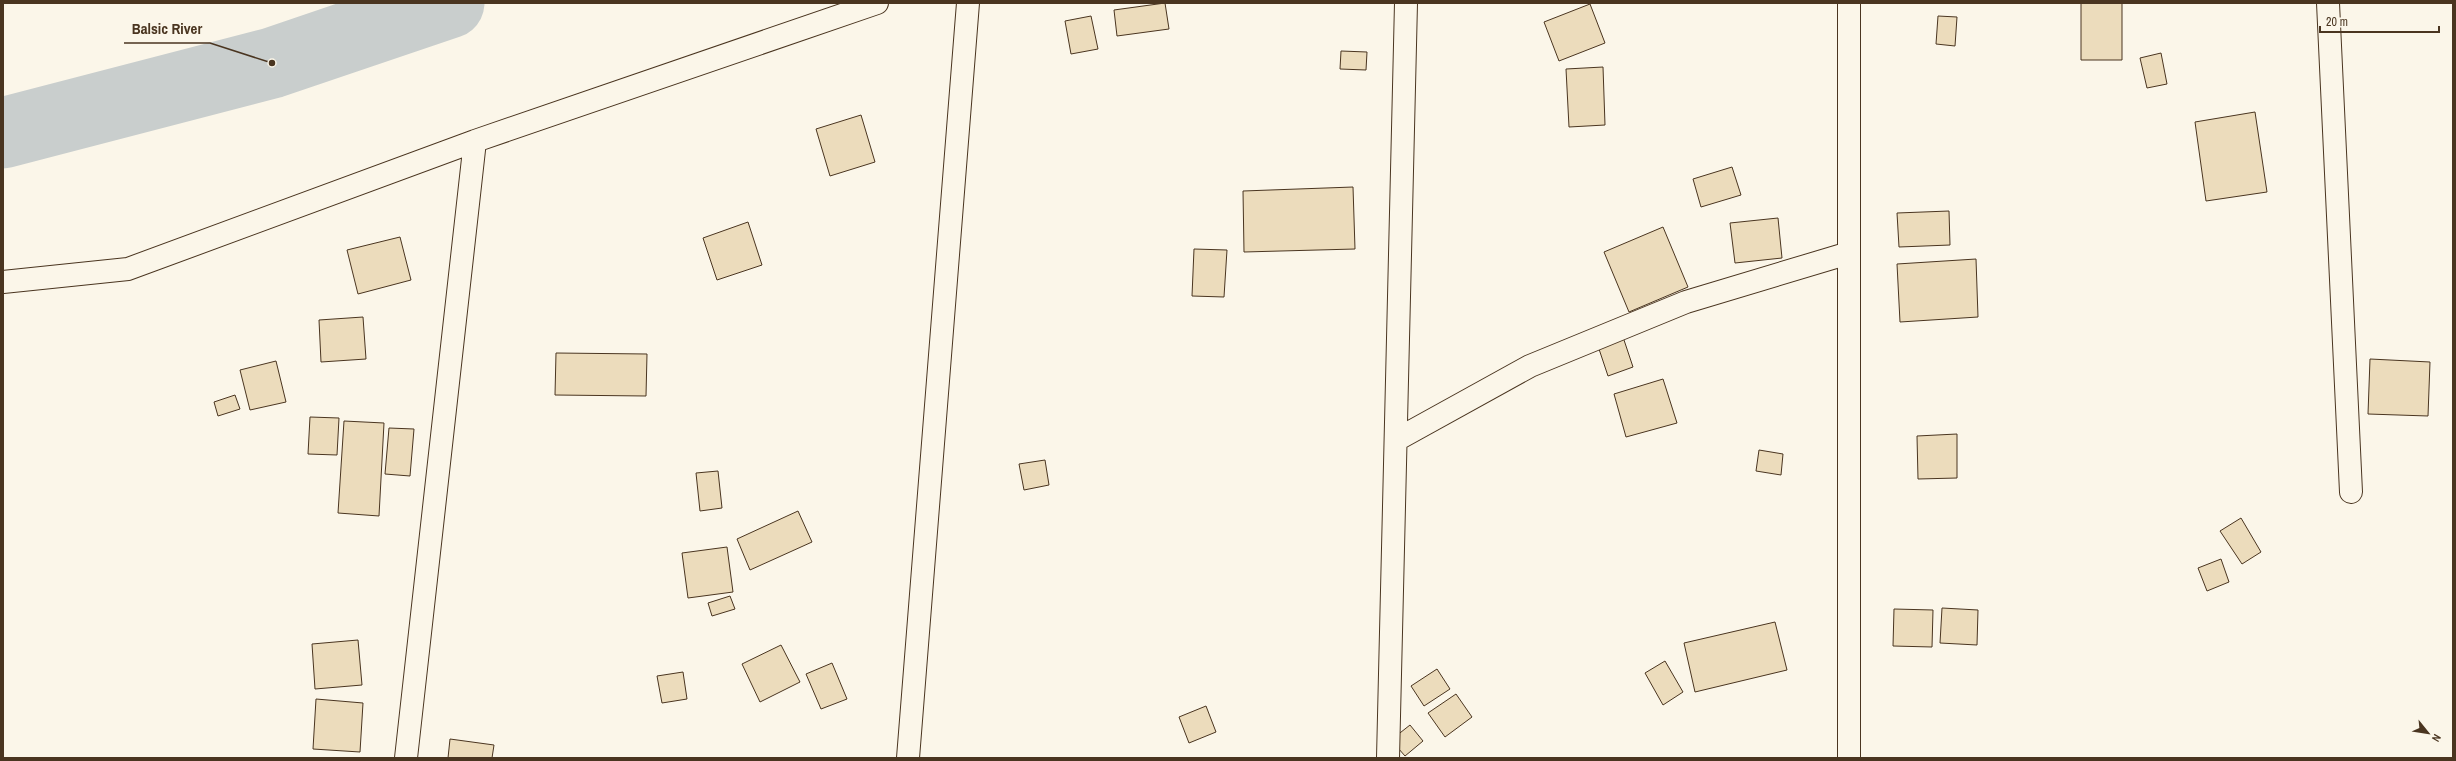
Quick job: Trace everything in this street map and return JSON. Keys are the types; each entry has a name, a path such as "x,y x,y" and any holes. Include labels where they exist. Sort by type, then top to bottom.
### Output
{"street":[{"path":"3,282 128,269 475,141 877,3"},
{"path":"908,758 968,3"},
{"path":"1388,758 1406,3"},
{"path":"1849,3 1849,758"},
{"path":"2328,3 2351,492"},
{"path":"406,758 475,141"},
{"path":"1396,440 1530,366 1686,302 1849,253"}],"building":[{"path":"1165,3 1169,29 1117,36 1114,10"},
{"path":"2081,3 2122,3 2122,60 2081,60"},
{"path":"1590,4 1605,43 1559,61 1544,22"},
{"path":"1091,16 1098,49 1071,54 1065,21"},
{"path":"1938,16 1957,17 1955,46 1936,44"},
{"path":"1341,51 1367,52 1366,70 1340,69"},
{"path":"2161,53 2167,84 2147,88 2140,58"},
{"path":"1603,67 1605,125 1569,127 1566,69"},
{"path":"2255,112 2267,192 2206,201 2195,122"},
{"path":"861,115 875,162 830,176 816,129"},
{"path":"1732,167 1741,195 1701,207 1693,179"},
{"path":"1353,187 1355,249 1244,252 1243,191"},
{"path":"1949,211 1950,245 1899,247 1897,213"},
{"path":"1778,218 1782,258 1735,263 1730,223"},
{"path":"748,222 762,265 717,280 703,238"},
{"path":"1663,227 1688,287 1629,312 1604,252"},
{"path":"400,237 411,280 358,294 347,250"},
{"path":"1194,249 1227,250 1224,297 1192,296"},
{"path":"1976,259 1978,317 1900,322 1897,264"},
{"path":"363,317 366,359 321,362 319,320"},
{"path":"1623,337 1633,367 1608,376 1598,346"},
{"path":"556,353 647,354 646,396 555,395"},
{"path":"2370,359 2430,362 2428,416 2368,414"},
{"path":"276,361 286,402 250,410 240,370"},
{"path":"1663,379 1677,423 1626,437 1614,394"},
{"path":"235,395 240,409 218,416 214,402"},
{"path":"310,417 339,418 337,455 308,454"},
{"path":"344,421 384,423 379,516 338,513"},
{"path":"389,428 414,429 410,476 385,474"},
{"path":"1957,434 1957,478 1918,479 1917,436"},
{"path":"1759,450 1783,454 1781,475 1756,471"},
{"path":"1045,460 1049,485 1024,490 1019,464"},
{"path":"718,471 722,508 700,511 696,473"},
{"path":"798,511 812,542 750,570 737,539"},
{"path":"2241,518 2261,552 2242,564 2220,531"},
{"path":"727,547 733,592 688,598 682,553"},
{"path":"2221,559 2229,582 2207,591 2198,568"},
{"path":"730,596 735,609 712,616 708,603"},
{"path":"1942,608 1978,610 1977,645 1940,643"},
{"path":"1894,609 1933,610 1932,647 1893,646"},
{"path":"1775,622 1787,670 1695,692 1684,643"},
{"path":"358,640 362,685 315,689 312,644"},
{"path":"781,645 800,682 760,702 742,664"},
{"path":"1665,661 1683,692 1663,705 1645,673"},
{"path":"832,663 847,699 821,709 806,674"},
{"path":"1437,669 1450,689 1424,706 1411,686"},
{"path":"683,672 687,699 662,703 657,676"},
{"path":"1456,694 1472,717 1445,737 1428,713"},
{"path":"316,699 363,703 360,752 313,749"},
{"path":"1206,706 1216,732 1189,743 1179,717"},
{"path":"1410,725 1423,741 1405,756 1391,740"},
{"path":"450,739 494,745 492,758 448,758"}],"waterway":[{"path":"3,133 272,63 449,3"}],"place":[{"name":"Balsic River","path":"272,63"}]}
